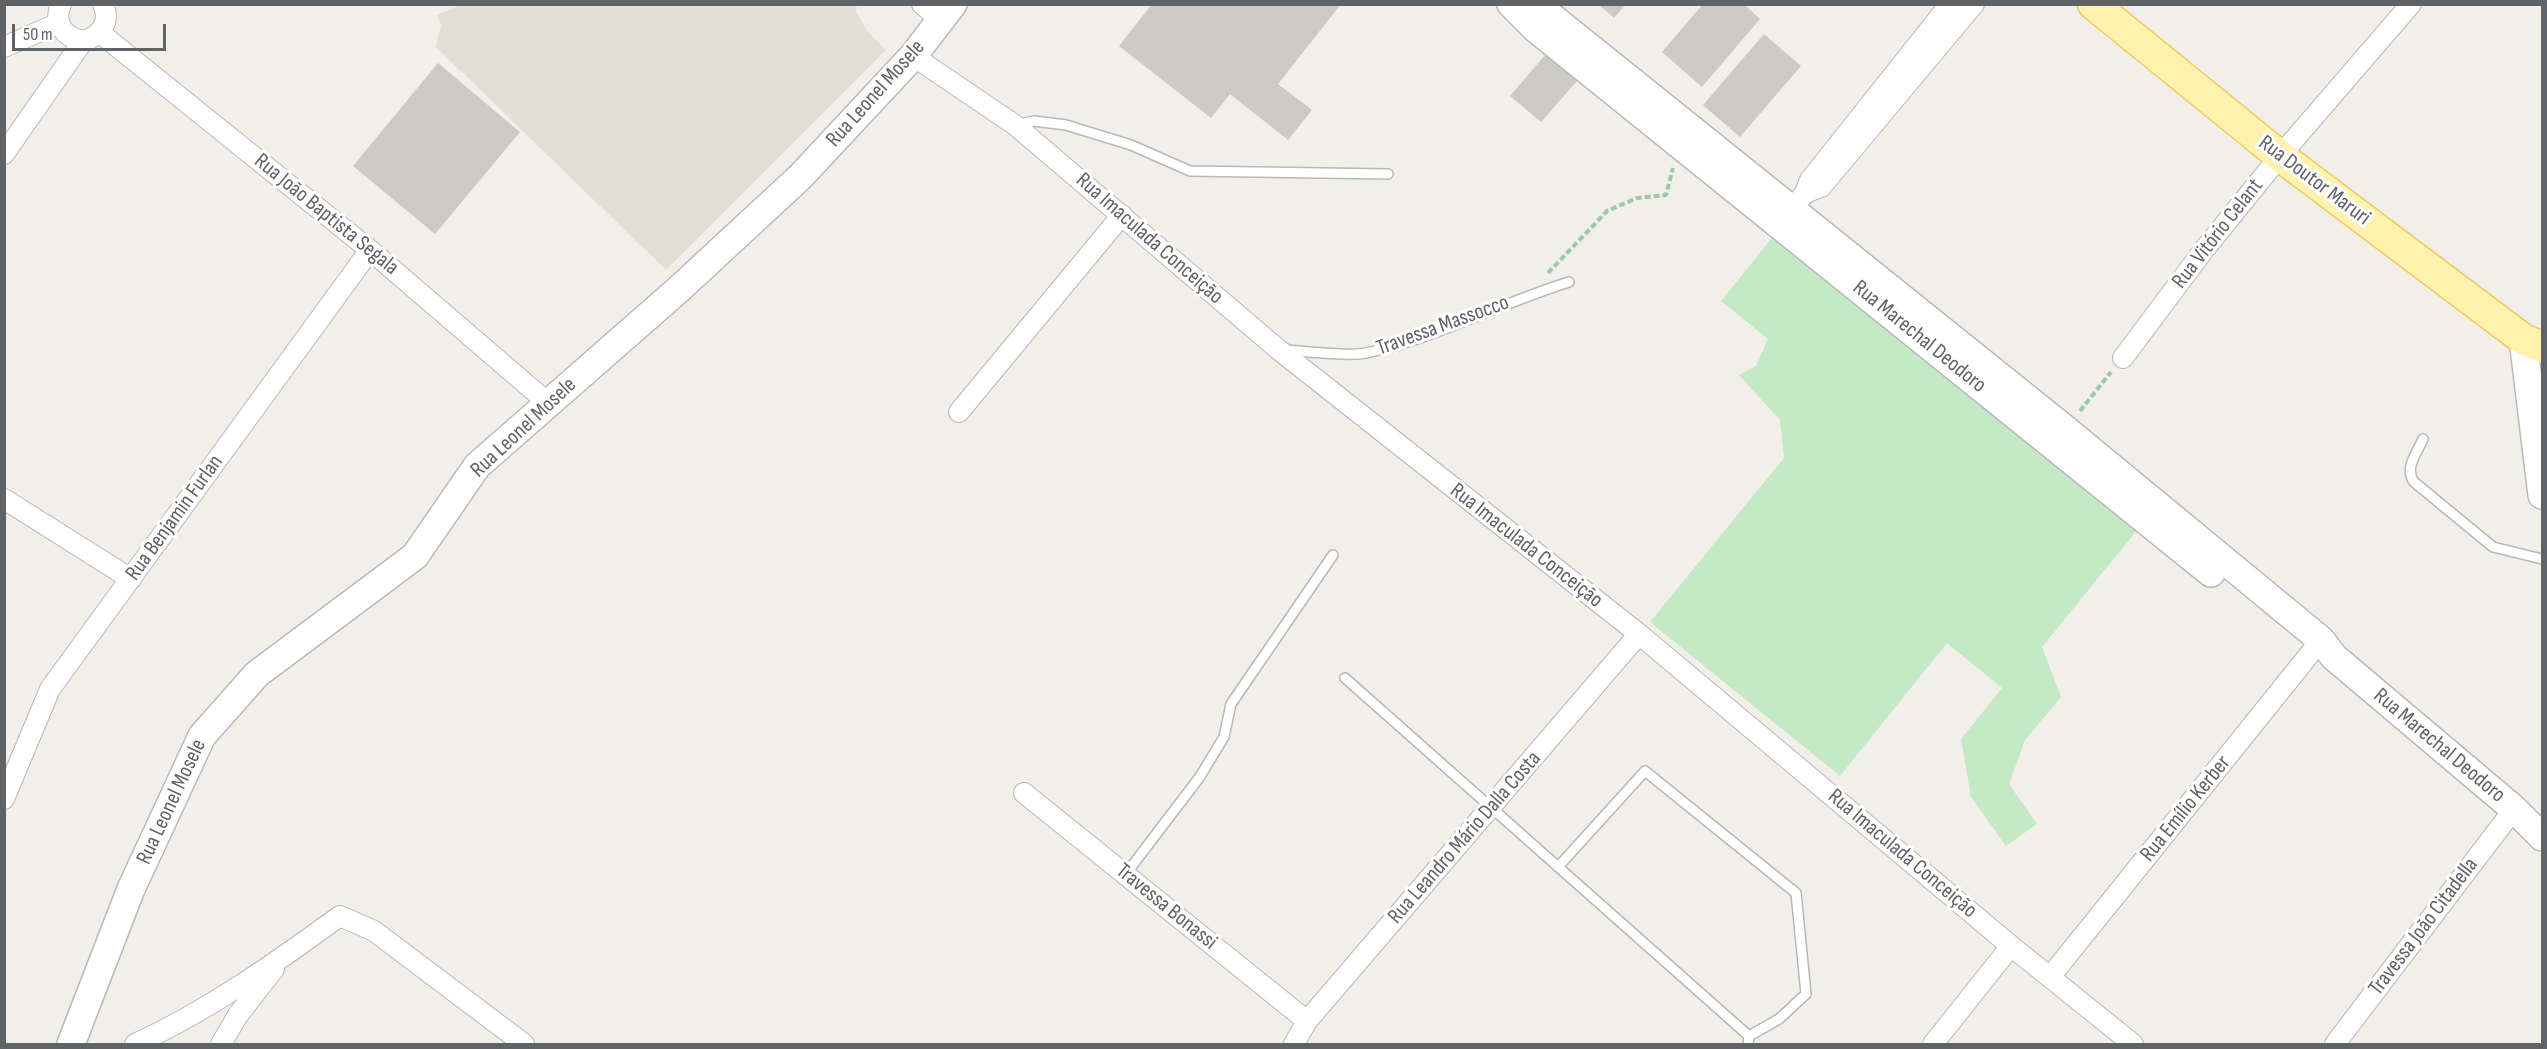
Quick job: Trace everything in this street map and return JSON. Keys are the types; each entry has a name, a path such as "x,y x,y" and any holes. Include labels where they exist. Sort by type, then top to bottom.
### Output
{"main road":[{"name":"Rua Doutor Maruri","path":"2093,4 2280,156 2533,343"}],"street":[{"path":"4,154 106,21 103,4"},
{"name":"Rua Marechal Deodoro","path":"1511,4 1536,29 1665,133 1791,209 2514,809 2542,837"},
{"name":"Rua Marechal Deodoro","path":"1530,4 1548,14 2065,429 2322,650"},
{"path":"1791,209 1810,180 1950,4"},
{"path":"1791,209 1821,187 1974,4"},
{"name":"Rua Vitório Celant","path":"2122,358 2203,251 2280,156 2411,4"},
{"name":"Rua Leonel Mosele","path":"71,1044 131,889 202,736 257,674 415,556 477,466 679,289 800,177 913,56 939,10"},
{"path":"4,47 60,14"},
{"name":"Rua João Baptista Segala","path":"60,14 68,36 92,37 370,250 548,402"},
{"name":"Rua Imaculada Conceição","path":"913,56 1015,124 1279,350 1639,634 2011,946 2133,1044"},
{"path":"959,412 1122,215"},
{"name":"Rua Benjamin Furlan","path":"4,799 50,689 370,250"},
{"path":"2533,343 2542,495"},
{"path":"4,499 131,579"},
{"name":"Rua Leandro Mário Dalla Costa","path":"1294,1044 1308,1021 1639,634"},
{"name":"Rua Emílio Kerber","path":"2049,977 2322,650"},
{"name":"Travessa Bonassi","path":"1024,794 1308,1021"},
{"name":"Travessa João Citadella","path":"2335,1044 2514,809"},
{"path":"135,1044 164,1032 281,959 340,916 374,931 524,1044"},
{"path":"1934,1044 2011,946"},
{"path":"221,1044 238,1016 281,959"}],"lane":[{"path":"1015,124 1034,121 1066,125 1131,145 1190,171 1388,174"},
{"name":"Travessa Massocco","path":"1279,350 1364,354 1443,330 1532,294 1569,282"},
{"path":"2423,439 2409,469 2409,476 2414,482 2493,547 2542,559"},
{"path":"1125,875 1199,778 1224,736 1231,704 1334,555"},
{"path":"1345,678 1748,1040 1779,1019 1806,994 1796,893 1645,771 1558,867"}],"path":[{"path":"1532,294 1557,261 1606,211 1637,198 1666,195 1675,162 1665,133"},
{"path":"2065,429 2122,358"}],"shaded area":[{"path":"857,4 856,11 867,31 886,50 666,270 436,47 441,25 437,15 461,5"}],"green space":[{"path":"1776,233 2138,529 2042,647 2061,697 2025,740 2009,784 2037,824 2006,846 1971,797 1961,739 2002,688 1947,643 1840,776 1650,622 1784,458 1780,420 1739,375 1756,366 1768,339 1721,301"}],"building":[{"path":"1152,4 1341,4 1278,84 1312,110 1288,140 1230,94 1211,118 1119,46"},
{"path":"1598,4 1626,4 1614,18"},
{"path":"1703,4 1744,4 1760,19 1702,87 1662,52"},
{"path":"1764,34 1801,66 1740,137 1703,105"},
{"path":"1546,54 1577,81 1541,122 1510,96"},
{"path":"438,63 520,132 435,234 353,166"}]}
